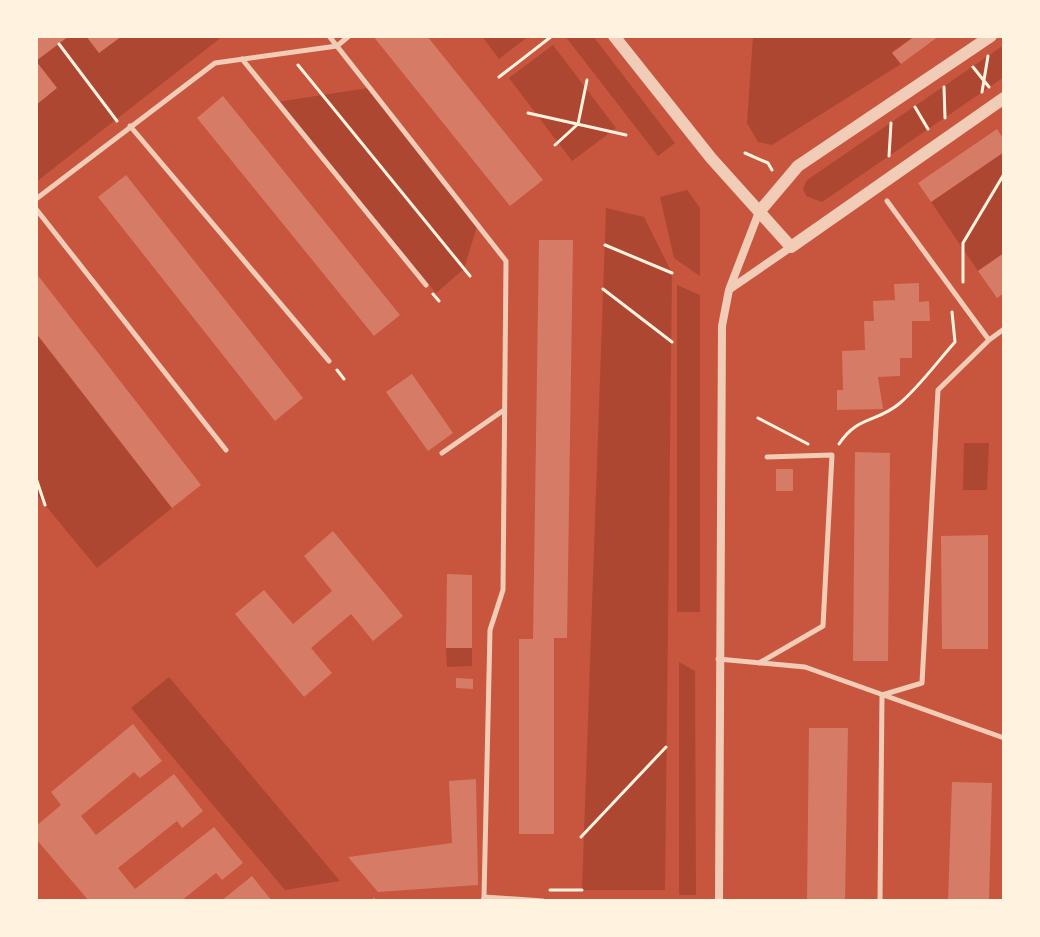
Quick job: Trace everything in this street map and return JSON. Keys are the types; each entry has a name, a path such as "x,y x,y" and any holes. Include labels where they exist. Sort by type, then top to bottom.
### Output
{"street":[{"path":"614,36 711,158 791,247"},
{"path":"719,901 722,326 729,290 759,212 798,166 991,36"},
{"path":"729,290 1004,98"}],"lane":[{"path":"329,36 506,261 503,590 490,630 483,899 543,901"},
{"path":"36,199 215,63 337,46 349,36"},
{"path":"242,59 426,285"},
{"path":"127,128 329,361"},
{"path":"887,201 989,340"},
{"path":"36,209 226,450"},
{"path":"882,695 922,683 938,390 1004,329"},
{"path":"442,453 505,409"},
{"path":"759,663 823,626 832,455 767,457"},
{"path":"718,659 805,667 1004,738"},
{"path":"880,901 882,695"}],"path":[{"path":"499,77 552,36"},
{"path":"59,44 127,128"},
{"path":"289,53 470,276"},
{"path":"982,92 988,56"},
{"path":"973,67 989,87"},
{"path":"555,145 578,124 587,80"},
{"path":"944,87 945,118"},
{"path":"915,107 928,129"},
{"path":"528,113 626,135"},
{"path":"889,156 891,123"},
{"path":"745,153 768,163 772,170"},
{"path":"966,295 961,271 963,243 1004,174"},
{"path":"605,245 672,273"},
{"path":"758,418 832,455 850,427 901,403 955,342 951,288"},
{"path":"603,289 672,342"},
{"path":"36,478 45,505"},
{"path":"581,837 666,747"}],"shaded area":[{"path":"36,36 223,36 36,182"},
{"path":"482,36 529,36 499,59"},
{"path":"565,36 593,36 675,143 658,156"},
{"path":"753,36 915,36 892,52 901,64 772,145 758,142 747,123"},
{"path":"553,45 616,128 572,161 509,78"},
{"path":"1004,45 1004,77 822,202 806,196 803,189 807,180"},
{"path":"368,88 477,226 464,269 436,293 277,102"},
{"path":"1004,152 1004,253 978,271 931,202"},
{"path":"687,190 700,208 700,276 674,258 660,197"},
{"path":"606,208 644,217 672,273 665,890 582,890"},
{"path":"677,285 700,295 700,612 677,612"},
{"path":"36,333 172,508 97,568 36,494"},
{"path":"964,443 989,443 987,490 963,490"},
{"path":"446,648 472,648 472,666 447,667"},
{"path":"679,662 695,671 696,895 679,895"},
{"path":"169,677 340,881 285,890 131,708"}],"building":[{"path":"36,36 69,36 36,61"},
{"path":"86,36 122,36 99,53"},
{"path":"373,36 427,36 543,180 510,206"},
{"path":"915,36 939,36 901,64 892,53"},
{"path":"36,61 57,88 36,105"},
{"path":"223,96 400,315 374,336 197,118"},
{"path":"997,129 1004,140 1004,152 931,202 918,183"},
{"path":"126,175 303,398 275,421 98,197"},
{"path":"539,240 573,240 567,638 554,638 554,834 519,834 519,639 533,639"},
{"path":"1004,253 1004,293 997,298 978,271"},
{"path":"36,273 201,485 172,508 36,333"},
{"path":"919,283 919,302 929,301 930,321 912,321 912,358 900,358 900,376 878,377 883,409 837,410 837,390 843,390 842,351 865,350 864,321 874,321 873,301 895,300 894,284"},
{"path":"412,374 453,433 428,451 386,392"},
{"path":"855,452 890,453 888,661 853,661"},
{"path":"776,469 793,469 793,491 776,491"},
{"path":"333,531 403,616 373,641 351,614 311,648 332,673 304,697 235,614 264,590 293,624 332,591 304,556"},
{"path":"988,535 988,649 942,649 941,536"},
{"path":"447,574 472,575 472,648 446,648"},
{"path":"456,678 473,679 473,689 456,688"},
{"path":"133,724 162,761 140,778 134,772 81,816 96,835 174,774 203,811 182,828 177,821 118,868 135,889 214,827 243,863 222,880 216,873 181,901 89,901 36,839 36,826 61,805 51,792"},
{"path":"809,728 848,728 845,901 807,901"},
{"path":"476,779 478,885 378,892 348,857 452,843 449,781"},
{"path":"952,782 992,783 989,901 948,901"},
{"path":"252,876 272,901 221,901"}]}
